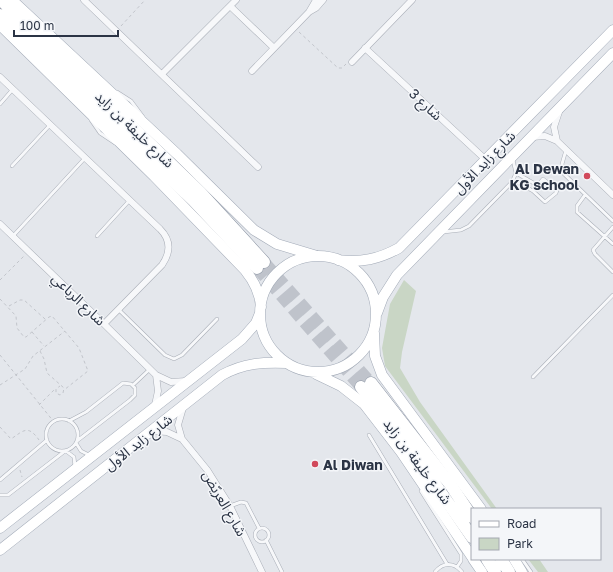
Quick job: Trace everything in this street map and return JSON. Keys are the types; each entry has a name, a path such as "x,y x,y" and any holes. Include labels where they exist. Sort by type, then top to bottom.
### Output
{"highway":[{"name":"شارع خليفة بن زايد","path":"0,15 261,265 189,182 1,0"},
{"name":"شارع خليفة بن زايد","path":"471,516 450,484 366,385 471,536"},
{"path":"488,560 495,572"},
{"path":"502,560 509,572"}],"main road":[{"path":"12,0 145,124 259,235 277,244 317,256 338,260 351,267 367,283 373,297 375,356 382,375 464,484 479,508"},
{"path":"0,25 159,181 248,274 260,297 261,325 267,341 278,356 296,368 310,371 334,381 364,404 401,452 471,555"},
{"name":"شارع زايد الأول","path":"338,260 350,262 370,260 388,254 399,248 613,30"},
{"name":"شارع زايد الأول","path":"375,322 383,297 389,286 439,232 613,53"},
{"path":"260,310 268,285 282,268 302,258 317,256"},
{"name":"شارع زايد الأول","path":"0,528 188,380 242,340 256,323 260,310"},
{"path":"310,371 330,371 349,363 359,355 368,344 375,322"},
{"name":"شارع زايد الأول","path":"0,550 210,384 234,369 260,362 287,363"},
{"path":"474,560 482,572"},
{"path":"515,560 522,572"}],"street":[{"path":"84,0 258,167"},
{"path":"162,74 236,0"},
{"path":"252,71 309,12 316,0"},
{"path":"309,12 316,8 323,0"},
{"path":"353,61 412,0"},
{"path":"230,6 274,48"},
{"name":"شارع 3","path":"366,48 486,160"},
{"path":"0,77 165,235 169,250 162,265 104,324"},
{"path":"557,142 555,134 556,119 562,106"},
{"path":"532,137 545,136 557,142 613,195"},
{"name":"شارع الرباعي","path":"0,224 156,376"},
{"path":"155,407 158,391 156,376 171,382 188,380"},
{"name":"شارع العريّض","path":"184,406 179,418 178,426 182,439 208,471 230,506 262,572"},
{"name":"شارع العريّض","path":"151,431 167,432 182,439"}],"lane":[{"path":"0,104 13,89"},
{"path":"12,166 50,125"},
{"path":"566,150 562,164 564,174 585,196 613,221"},
{"path":"12,236 85,158"},
{"path":"439,232 460,230 469,226 513,180 516,173 512,158"},
{"path":"516,173 537,185"},
{"path":"513,180 533,191 546,202 557,192 556,188 545,179 542,180 533,191"},
{"path":"585,196 577,206 578,212 613,244"},
{"path":"97,236 129,201"},
{"path":"613,227 594,247 593,252 613,272"},
{"path":"533,378 613,295"},
{"path":"118,309 166,355 174,359 182,355 216,319"},
{"path":"133,385 150,369"},
{"path":"0,495 8,495 133,398 136,392 133,385 129,382 123,383 86,412 69,421"},
{"path":"73,472 76,462 74,457 66,451 53,448 48,440 47,432 54,422 62,419 69,421 77,429 77,442 81,451 93,456"},
{"path":"369,435 447,564"},
{"path":"0,480 48,440"},
{"path":"401,452 413,477 461,554 461,561 457,567"},
{"path":"464,484 484,508"},
{"path":"230,506 241,502 246,503 259,528"},
{"path":"256,537 256,532 259,528"},
{"path":"259,528 264,528 267,531 268,536 266,540 282,572"},
{"path":"247,541 256,537"},
{"path":"256,537 261,541 266,540"},
{"path":"523,560 531,572"},
{"path":"435,572 440,567 447,564 457,567 462,572"}],"path":[{"path":"117,31 145,0"},
{"path":"294,27 338,68 342,68 352,57 353,61"},
{"path":"0,280 28,251"},
{"path":"0,299 9,307 17,319 17,328 24,337 52,316 79,348 88,369 60,395 56,393 56,389"},
{"path":"9,307 20,300 24,300 45,320"},
{"path":"0,385 24,369 32,356 65,331"},
{"path":"32,332 44,346"},
{"path":"39,351 44,359 47,373 64,390"},
{"path":"0,355 15,376 54,422"},
{"path":"39,404 60,386"},
{"path":"0,431 1,428 11,438 23,430 30,431 35,434 42,445"},
{"path":"19,464 24,483"}],"green space":[{"path":"404,280 416,291 402,352 400,368 420,402 496,508 491,508 385,366 382,348 390,304"},
{"path":"529,560 540,560 548,572 538,572"}],"tunnel":[{"path":"264,262 371,383"},
{"path":"257,268 361,387"}],"place":[{"name":"Al Dewan KG school","path":"587,176"},
{"name":"Al Diwan","path":"315,464"}]}
